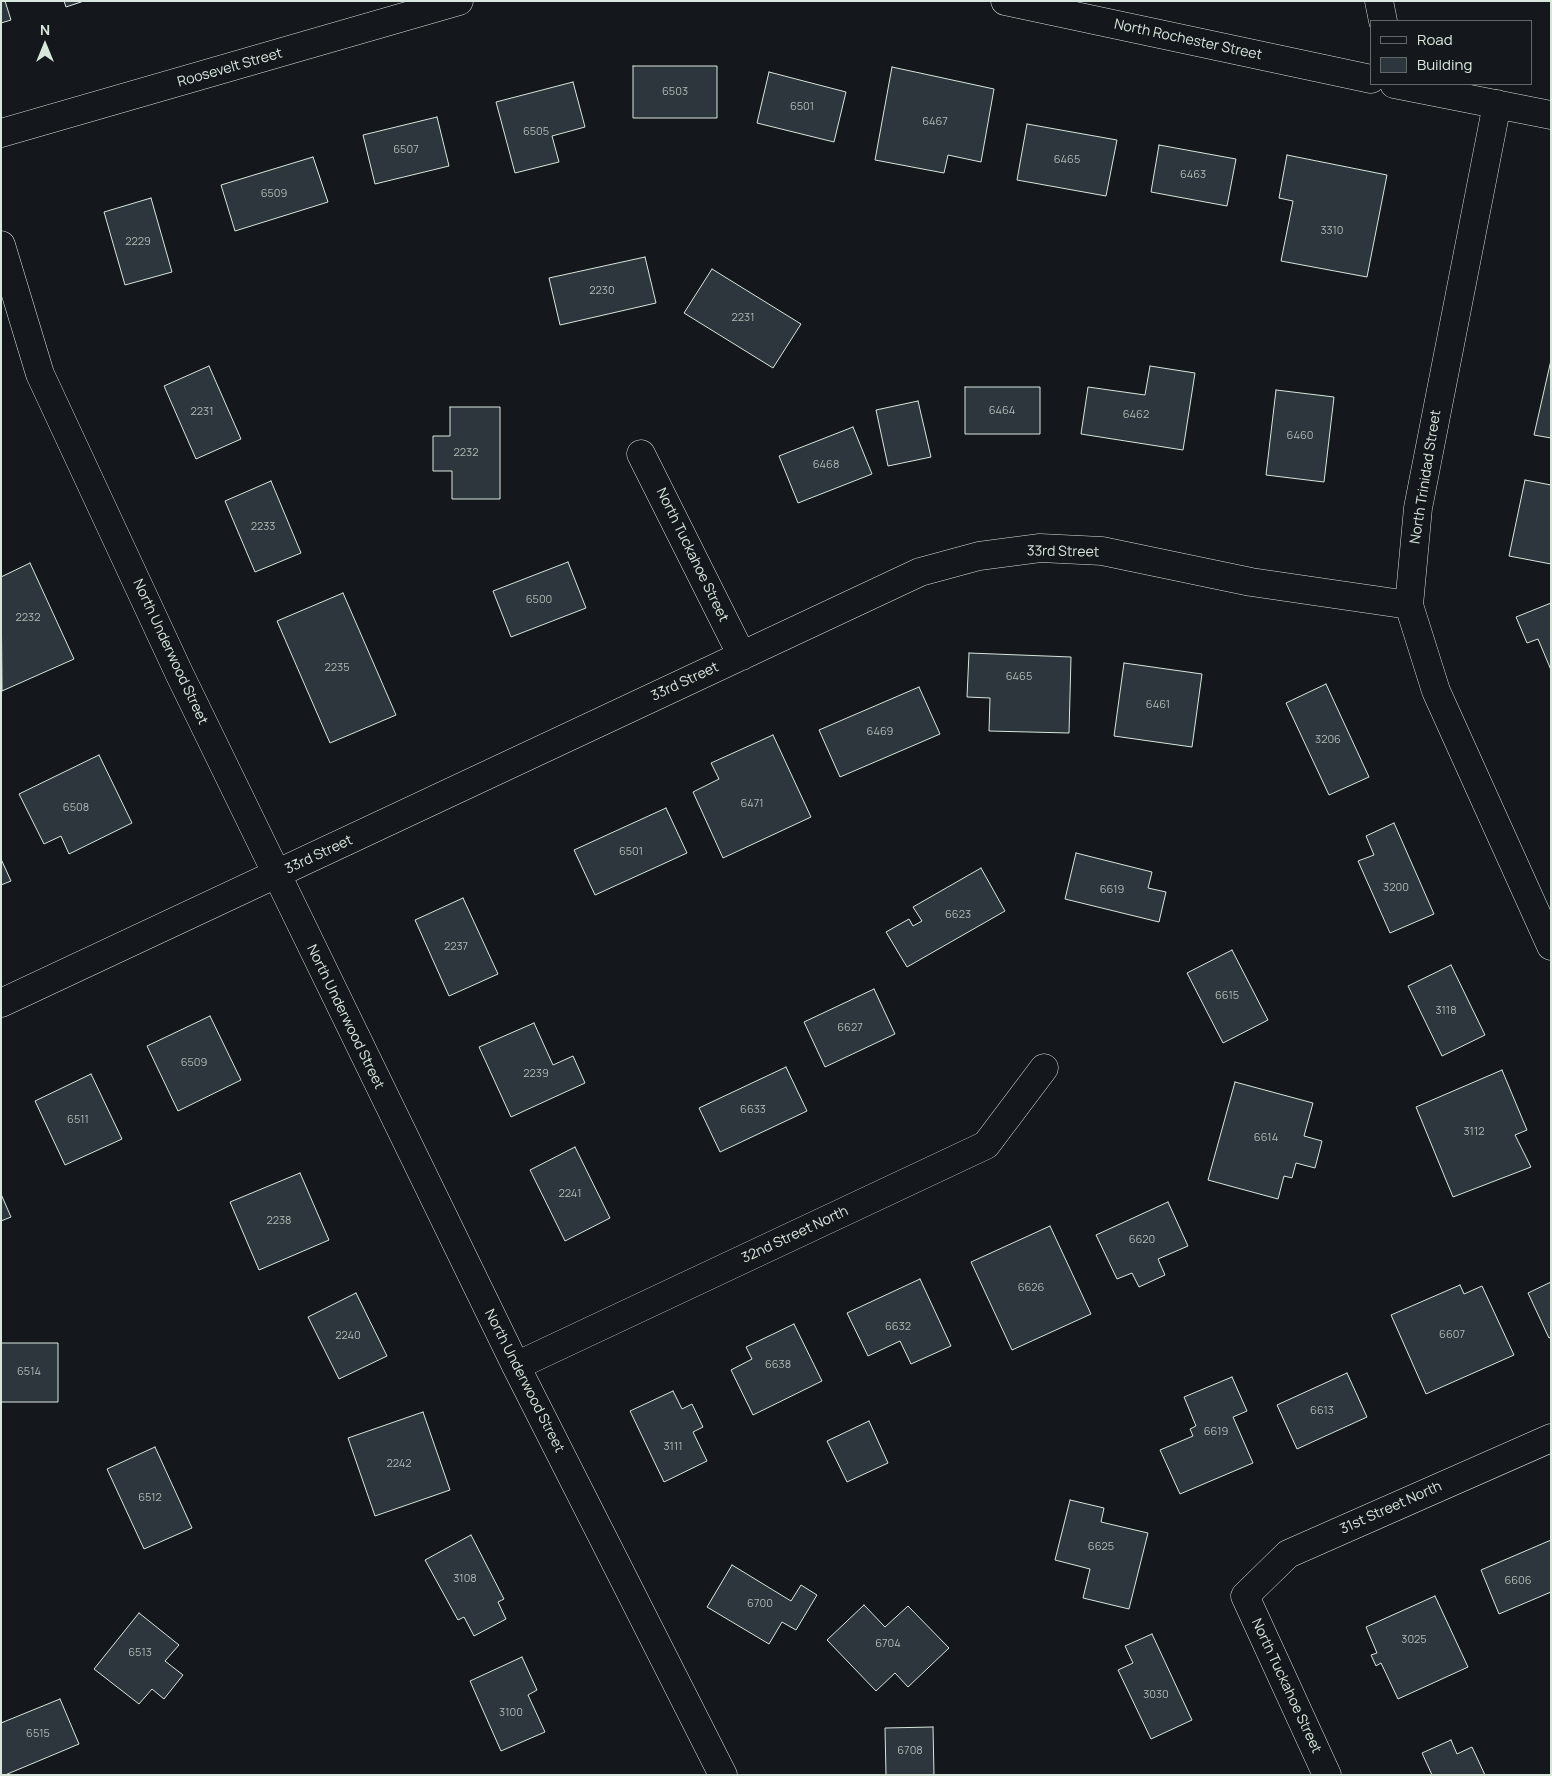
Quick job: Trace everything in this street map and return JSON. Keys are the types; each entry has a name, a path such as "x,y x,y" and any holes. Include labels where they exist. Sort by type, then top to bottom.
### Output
{"street":[{"name":"Roosevelt Street","path":"1,133 429,5 459,1"},
{"name":"North Rochester Street","path":"1005,1 1370,79"},
{"path":"1380,1 1383,20"},
{"path":"1399,85 1551,115"},
{"name":"North Trinidad Street","path":"1497,104 1418,508 1409,605 1436,691 1551,946"},
{"name":"North Underwood Street","path":"1,245 40,374 183,682 516,1366 723,1775"},
{"name":"North Tuckahoe Street","path":"642,454 742,656"},
{"name":"33rd Street","path":"1,1003 920,572 979,556 1040,548 1102,551 1251,582 1409,605"},
{"name":"32nd Street North","path":"516,1366 986,1145 1044,1068"},
{"name":"31st Street North","path":"1245,1596 1288,1554 1551,1438"},
{"name":"North Tuckahoe Street","path":"1245,1596 1327,1775"}],"building":[{"path":"1,1 5,1 11,20 1,23"},
{"path":"64,1 84,1 66,7"},
{"path":"633,66 717,66 717,118 633,118"},
{"path":"892,67 994,89 981,162 948,155 944,173 875,160"},
{"path":"769,72 846,92 834,142 757,123"},
{"path":"573,82 585,127 552,136 559,162 515,173 496,102"},
{"path":"437,117 449,166 375,184 363,135"},
{"path":"1027,124 1117,140 1106,196 1017,180"},
{"path":"1159,145 1236,159 1227,206 1151,192"},
{"path":"1287,155 1387,175 1367,277 1281,261 1293,201 1279,198"},
{"path":"313,157 328,202 235,231 221,185"},
{"path":"151,198 172,272 125,285 104,212"},
{"path":"645,257 656,303 560,325 549,278"},
{"path":"712,269 801,324 773,368 684,313"},
{"path":"1551,360 1551,438 1534,435"},
{"path":"209,366 241,439 196,459 164,386"},
{"path":"1150,366 1195,373 1183,450 1081,434 1088,387 1145,395"},
{"path":"965,387 1040,387 1040,434 965,434"},
{"path":"1276,390 1334,397 1324,482 1266,475"},
{"path":"918,401 931,457 888,466 876,410"},
{"path":"450,407 500,407 500,499 452,499 452,471 433,471 433,436 450,436"},
{"path":"853,427 872,474 798,503 779,456"},
{"path":"1525,480 1551,485 1551,564 1509,556"},
{"path":"271,481 301,553 255,572 225,501"},
{"path":"568,562 586,608 511,637 493,591"},
{"path":"30,563 74,659 2,691 1,577"},
{"path":"343,593 396,715 330,743 277,621"},
{"path":"1551,603 1551,670 1538,639 1527,643 1516,617"},
{"path":"969,653 1071,657 1069,733 989,731 990,698 967,697"},
{"path":"1124,663 1202,674 1192,747 1114,736"},
{"path":"1326,684 1369,777 1329,795 1286,703"},
{"path":"919,687 940,734 840,777 819,730"},
{"path":"773,735 811,817 723,858 693,792 719,779 711,763"},
{"path":"99,755 132,823 69,854 61,836 44,844 19,794"},
{"path":"666,808 687,853 595,895 574,850"},
{"path":"1394,823 1434,914 1390,933 1358,861 1374,855 1366,836"},
{"path":"1076,853 1152,872 1148,888 1166,892 1159,922 1065,899"},
{"path":"1,859 11,881 1,885"},
{"path":"981,868 1005,911 907,967 886,932 909,919 913,926 922,921 913,907"},
{"path":"463,898 498,974 449,996 415,920"},
{"path":"1232,950 1268,1020 1223,1043 1187,973"},
{"path":"1451,965 1485,1035 1442,1056 1408,986"},
{"path":"874,989 895,1034 825,1067 804,1022"},
{"path":"210,1016 241,1080 178,1111 147,1046"},
{"path":"534,1023 553,1065 573,1056 585,1083 511,1117 479,1047"},
{"path":"786,1067 807,1111 720,1152 699,1108"},
{"path":"1502,1070 1527,1130 1515,1135 1531,1167 1453,1197 1416,1107"},
{"path":"91,1074 122,1139 65,1165 35,1101"},
{"path":"1235,1082 1313,1103 1304,1136 1322,1141 1315,1168 1296,1163 1292,1178 1284,1176 1278,1199 1208,1180"},
{"path":"575,1147 610,1218 565,1241 530,1170"},
{"path":"300,1173 329,1240 259,1270 230,1202"},
{"path":"1,1194 11,1217 1,1221"},
{"path":"1168,1202 1188,1246 1158,1259 1165,1275 1139,1287 1132,1273 1117,1279 1096,1235"},
{"path":"1050,1226 1091,1314 1012,1350 971,1262"},
{"path":"920,1279 951,1346 911,1364 900,1341 868,1356 847,1313"},
{"path":"1551,1282 1551,1337 1549,1338 1528,1293"},
{"path":"1460,1285 1464,1294 1482,1286 1514,1355 1426,1394 1391,1315"},
{"path":"356,1293 387,1356 339,1379 308,1317"},
{"path":"794,1324 822,1381 753,1415 731,1370 752,1359 746,1347"},
{"path":"1,1343 58,1343 58,1402 1,1402"},
{"path":"1347,1373 1367,1417 1297,1449 1277,1405"},
{"path":"1232,1377 1247,1411 1233,1417 1253,1463 1180,1494 1160,1450 1193,1436 1190,1429 1196,1426 1184,1397"},
{"path":"673,1391 682,1409 692,1404 703,1427 693,1432 707,1461 664,1482 630,1411"},
{"path":"423,1412 450,1490 375,1516 348,1438"},
{"path":"869,1421 888,1463 847,1482 827,1441"},
{"path":"155,1447 192,1528 144,1549 107,1469"},
{"path":"1070,1500 1104,1508 1101,1522 1148,1533 1129,1609 1083,1598 1090,1569 1055,1560"},
{"path":"471,1535 504,1599 498,1602 506,1619 474,1636 464,1617 458,1620 425,1560"},
{"path":"1551,1540 1551,1592 1499,1614 1481,1570"},
{"path":"732,1565 791,1601 801,1585 817,1595 796,1630 782,1622 769,1644 707,1607"},
{"path":"1435,1596 1468,1667 1398,1699 1381,1663 1376,1666 1371,1655 1377,1653 1366,1627"},
{"path":"864,1605 885,1627 908,1606 949,1648 908,1687 895,1673 876,1691 827,1640"},
{"path":"139,1613 179,1645 165,1661 183,1675 164,1699 152,1689 139,1704 94,1669"},
{"path":"1152,1634 1192,1720 1151,1739 1118,1670 1133,1663 1125,1646"},
{"path":"522,1657 537,1690 528,1695 545,1732 501,1751 470,1681"},
{"path":"60,1699 79,1744 1,1775 1,1723"},
{"path":"933,1727 934,1775 886,1775 885,1728"},
{"path":"1451,1740 1457,1754 1472,1747 1485,1775 1432,1775 1422,1753"}]}
